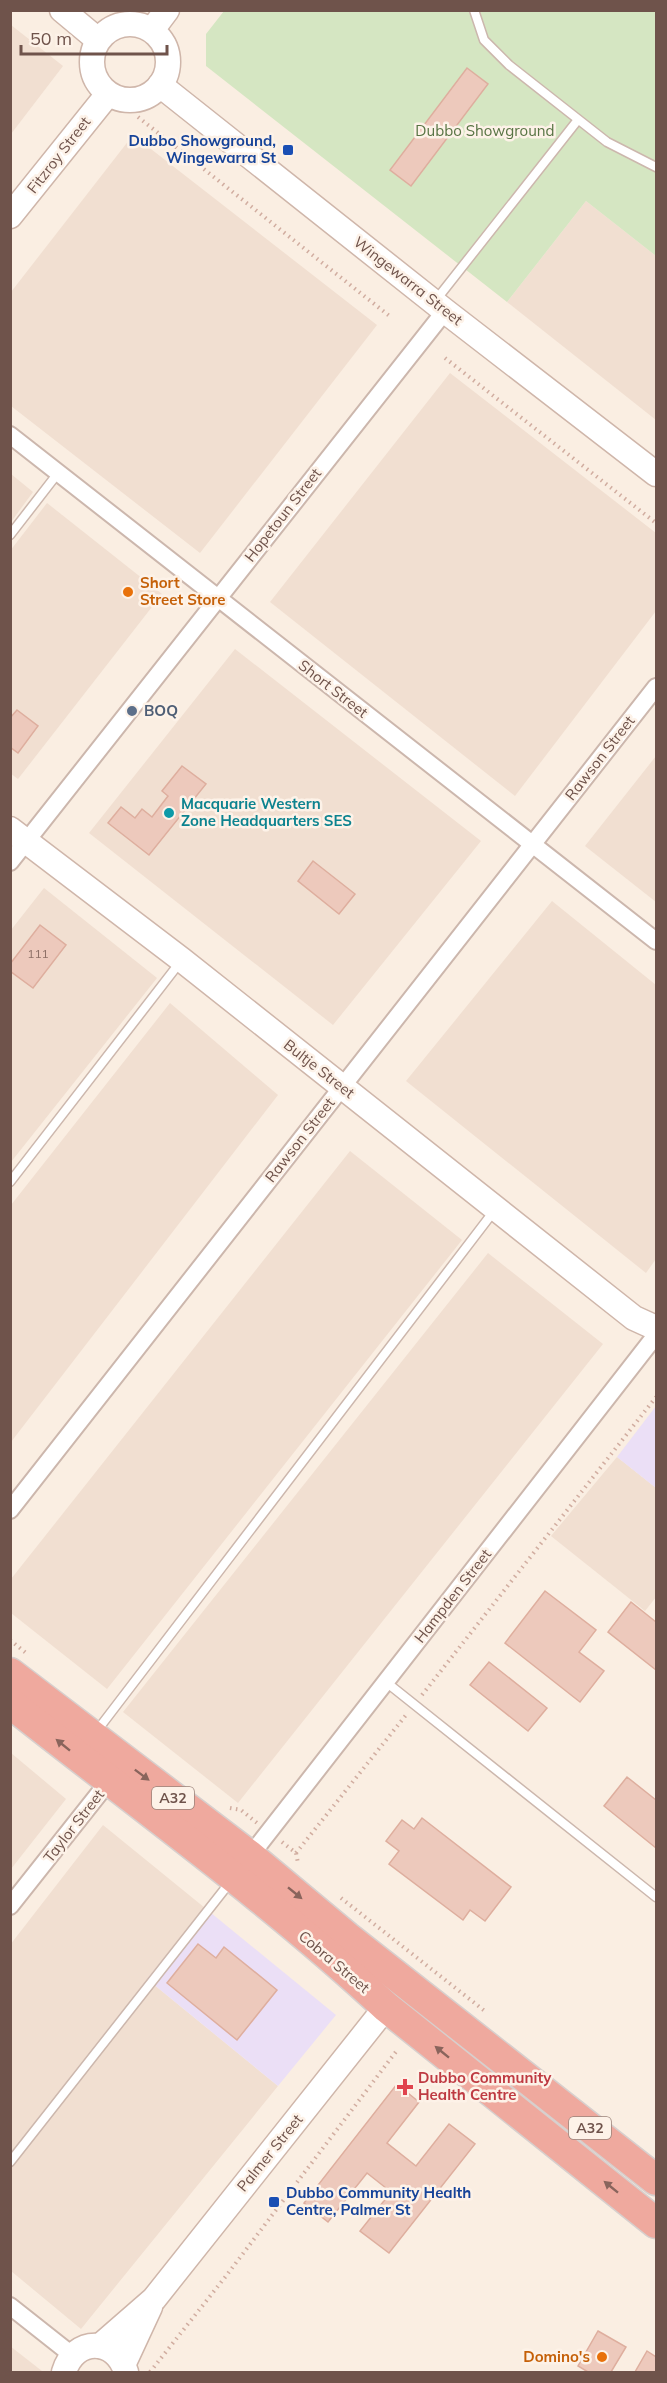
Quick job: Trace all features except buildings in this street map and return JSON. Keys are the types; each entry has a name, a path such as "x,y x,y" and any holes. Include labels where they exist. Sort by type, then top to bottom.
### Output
{"highway":[{"name":"Cobra Street","path":"10,1674 94,1739 241,1867 386,2007 657,2223"},
{"name":"Cobra Street","path":"10,1703 201,1852 241,1867 347,1937 657,2180"},
{"path":"347,1937 384,1975 388,1986 386,2007"}],"street":[{"path":"62,10 98,40"},
{"path":"152,30 167,10"},
{"path":"129,23 152,30 166,50 168,62 166,74 160,85 142,99 118,99 108,94 93,75 91,63 98,40 106,31 129,23"},
{"name":"Wingewarra Street","path":"160,85 657,474"},
{"name":"Fitzroy Street","path":"10,216 108,94"},
{"name":"Hopetoun Street","path":"10,862 18,835 217,598 440,306"},
{"name":"Short Street","path":"10,435 657,941"},
{"name":"Rawson Street","path":"10,1510 657,687"},
{"name":"Bultje Street","path":"18,835 182,960 634,1318 657,1328"},
{"name":"Hampden Street","path":"241,1867 657,1335"},
{"name":"Taylor Street","path":"10,1906 109,1781 110,1762 94,1739"},
{"name":"Palmer Street","path":"100,2346 154,2299 386,2007"},
{"name":"Palmer Street","path":"125,2368 154,2299"},
{"path":"10,2306 68,2364 81,2349 100,2346 118,2355 125,2368"}],"lane":[{"path":"474,10 484,40 508,66 607,142 647,165 657,167"},
{"path":"440,306 577,121"},
{"path":"10,535 58,473"},
{"path":"10,1182 182,960"},
{"path":"94,1739 496,1208"},
{"path":"386,1682 657,1897"},
{"path":"10,2162 241,1867"}],"path":[{"path":"138,117 392,318"},
{"path":"445,358 657,523"},
{"path":"418,1700 657,1396"},
{"path":"296,1853 411,1709"},
{"path":"150,2373 398,2049"}],"shaded area":[{"path":"11,25 63,66 11,134"},
{"path":"133,135 377,325 200,553 11,406 11,292"},
{"path":"586,201 656,256 656,420 507,302"},
{"path":"450,373 656,533 656,611 515,796 270,602"},
{"path":"11,474 33,492 11,522"},
{"path":"47,503 162,594 18,779 10,773 10,551"},
{"path":"235,649 481,841 333,1025 89,833"},
{"path":"656,756 656,902 585,846"},
{"path":"44,888 157,978 11,1162 11,930"},
{"path":"552,901 656,985 656,1259 646,1273 406,1081"},
{"path":"170,1003 278,1095 11,1442 11,1205"},
{"path":"350,1151 462,1240 107,1689 11,1613 11,1579"},
{"path":"488,1253 603,1344 238,1803 123,1712"},
{"path":"656,1406 656,1488 617,1457"},
{"path":"617,1457 656,1488 656,1597 645,1611 551,1536"},
{"path":"11,1753 66,1799 11,1869"},
{"path":"103,1825 205,1908 147,1979 278,2086 81,2329 11,2271 10,1945"},
{"path":"205,1908 336,2015 278,2086 147,1979"},
{"path":"10,2346 42,2371 11,2372"}],"green space":[{"name":"Dubbo Showground","path":"224,11 656,11 656,256 586,201 507,302 206,66 206,34"}],"place":[{"name":"Dubbo Showground, Wingewarra St","path":"288,150"},
{"name":"Short Street Store","path":"128,592"},
{"name":"BOQ","path":"132,711"},
{"name":"Macquarie Western Zone Headquarters SES","path":"169,813"},
{"name":"Dubbo Community Health Centre","path":"405,2087"},
{"name":"Dubbo Community Health Centre, Palmer St","path":"274,2202"},
{"name":"Domino's","path":"602,2357"}]}
